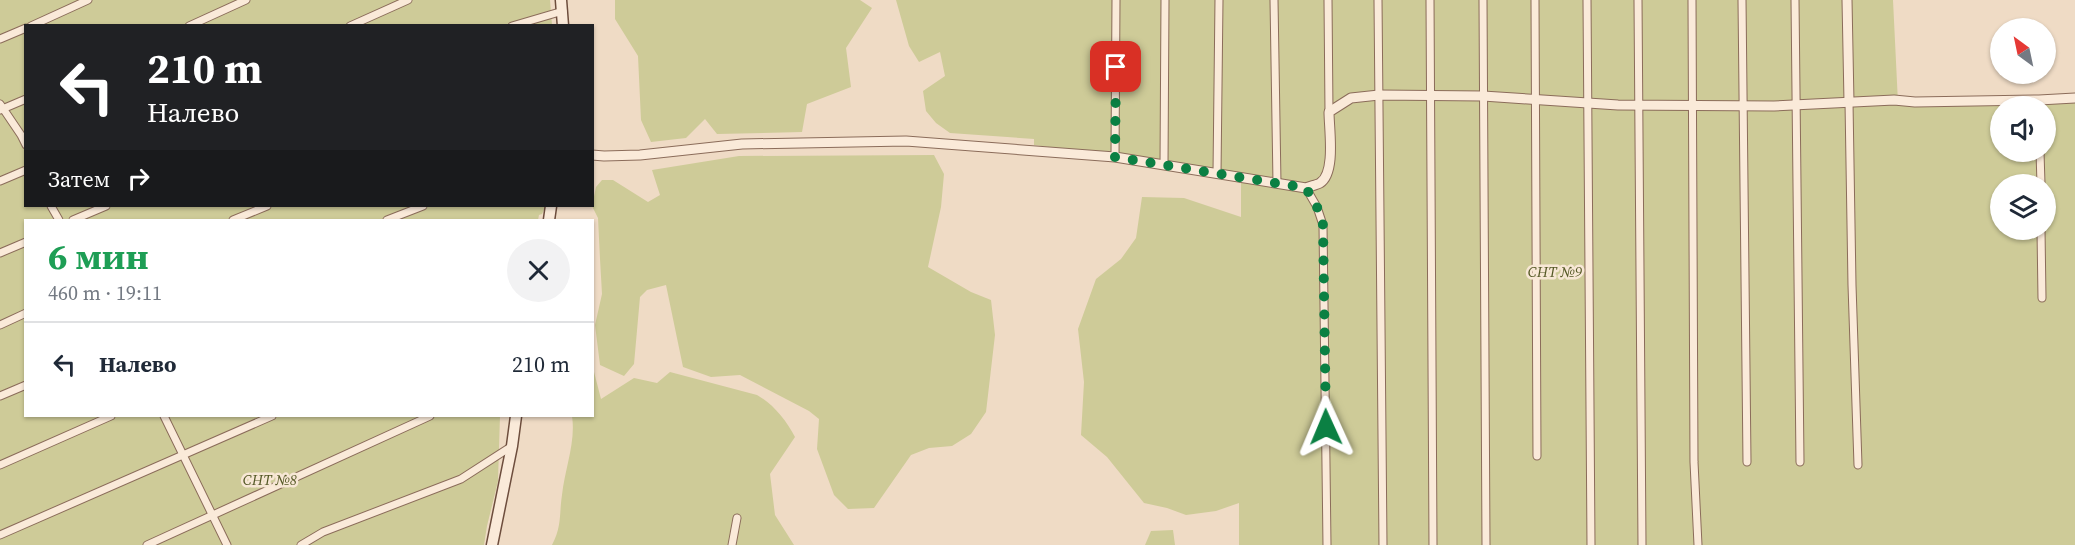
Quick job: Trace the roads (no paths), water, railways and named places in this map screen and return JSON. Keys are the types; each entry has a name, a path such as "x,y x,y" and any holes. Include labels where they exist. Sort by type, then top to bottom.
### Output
{"main road":[{"path":"562,5 563,24"},
{"path":"492,545 516,417"}],"street":[{"path":"35,24 88,0"},
{"path":"193,24 246,0"},
{"path":"354,24 408,0"},
{"path":"1115,157 1116,0"},
{"path":"1164,165 1165,0"},
{"path":"1217,173 1219,0"},
{"path":"1275,0 1277,183"},
{"path":"594,154 640,155 742,144 906,141 1115,157 1306,188 1320,183 1330,166 1328,0"},
{"path":"1378,0 1383,545"},
{"path":"1430,0 1433,545"},
{"path":"1483,0 1486,545"},
{"path":"1535,0 1538,456"},
{"path":"1587,0 1591,545"},
{"path":"1638,0 1642,545"},
{"path":"1692,0 1694,450 1698,545"},
{"path":"1742,0 1747,462"},
{"path":"1795,0 1800,462"},
{"path":"1847,0 1858,465"},
{"path":"517,24 562,5"},
{"path":"0,39 24,29"},
{"path":"1329,112 1351,98 1431,95 1640,105 1797,106 1849,102 1990,103"},
{"path":"2056,101 2075,98"},
{"path":"24,100 1,108 24,141"},
{"path":"0,181 24,171"},
{"path":"1306,188 1317,207 1323,225 1327,545"},
{"path":"75,219 104,207"},
{"path":"235,219 265,207"},
{"path":"390,219 420,207"},
{"path":"2041,240 2042,298"},
{"path":"0,254 24,243"},
{"path":"0,325 24,314"},
{"path":"0,396 24,386"},
{"path":"0,465 109,417"},
{"path":"165,417 227,545"},
{"path":"0,535 270,417"},
{"path":"147,545 428,417"},
{"path":"301,545 323,532 461,479 512,446"},
{"path":"732,545 737,518"}],"park label":[{"name":"СНТ №9","path":"1555,272"},
{"name":"СНТ №8","path":"270,480"}]}
